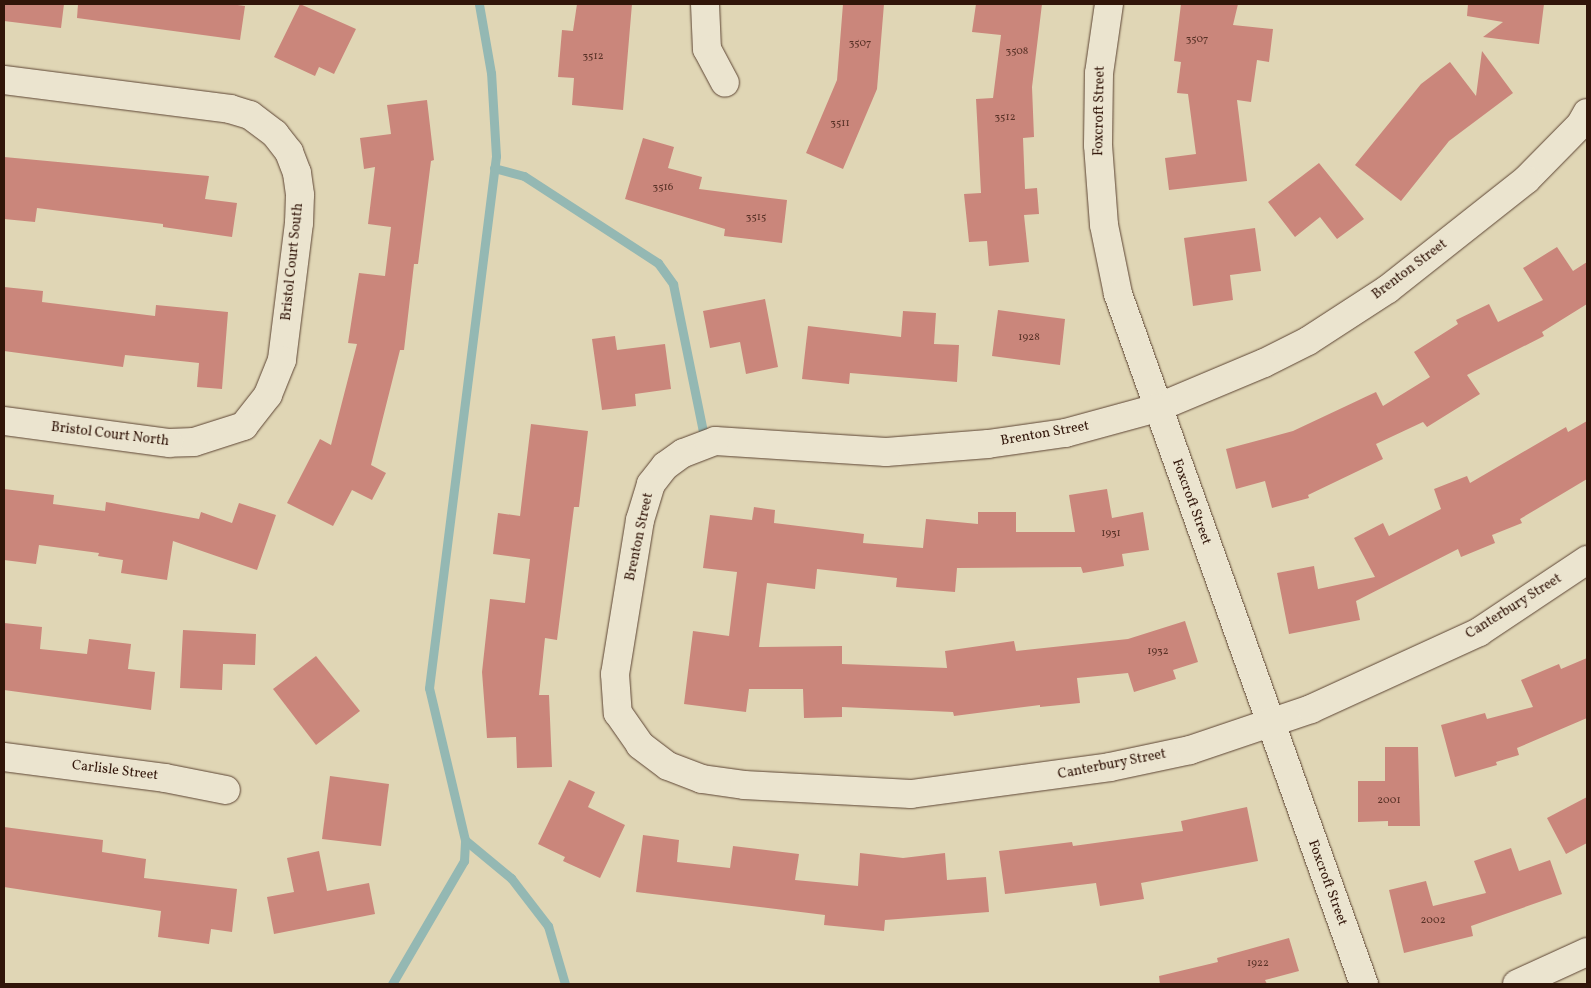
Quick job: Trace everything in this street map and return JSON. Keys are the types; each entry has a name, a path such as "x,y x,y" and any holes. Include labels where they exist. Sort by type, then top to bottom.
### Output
{"street":[{"path":"705,4 707,49 725,83"},
{"name":"Foxcroft Street","path":"1109,4 1099,73 1098,137 1104,225 1118,294 1270,725 1364,984"},
{"name":"Bristol Court South","path":"4,80 230,109 250,115 275,134 289,152 297,173 299,223 282,360 268,395 244,426"},
{"name":"Brenton Street","path":"618,713 614,674 640,520 651,484 665,466 683,452 715,442 886,452 988,444 1065,433 1157,408 1264,363 1308,341 1388,289 1526,180 1575,130 1587,113"},
{"name":"Bristol Court North","path":"4,421 169,443 194,442 244,426"},
{"name":"Canterbury Street","path":"618,713 640,744 668,766 702,779 863,794 911,794 1110,767 1190,750 1270,725 1374,681 1479,632 1587,560"},
{"name":"Carlisle Street","path":"4,757 165,778 226,790"},
{"path":"1517,984 1587,952"}],"building":[{"path":"4,4 64,4 61,28 4,21"},
{"path":"78,4 230,4 245,6 240,40 77,18"},
{"path":"300,4 356,29 334,74 319,67 315,76 274,57"},
{"path":"577,4 632,4 623,110 572,105 574,78 558,77 562,30 573,31"},
{"path":"843,4 884,4 877,89 843,169 806,153 837,80"},
{"path":"976,4 1042,4 1032,87 1034,137 1023,138 1025,189 1037,188 1039,214 1024,215 1029,262 989,266 987,241 969,242 964,194 981,193 976,99 993,98 1001,35 972,32"},
{"path":"1181,4 1238,4 1233,25 1273,29 1269,62 1257,60 1251,102 1237,100 1247,181 1169,190 1165,158 1196,154 1188,94 1177,93 1181,62 1174,61"},
{"path":"1468,4 1544,4 1539,44 1483,37 1503,22 1467,16"},
{"path":"1482,51 1513,93 1449,141 1401,201 1355,165 1421,84 1450,62 1476,96"},
{"path":"427,100 434,160 431,161 418,264 414,264 404,350 400,350 371,465 386,473 372,500 352,490 333,526 287,503 320,439 331,445 357,344 348,343 359,273 385,276 391,227 368,224 375,167 364,169 360,138 391,134 387,105"},
{"path":"643,138 674,147 668,168 702,177 699,189 787,200 782,243 724,236 725,229 625,199"},
{"path":"4,157 209,176 205,199 237,203 232,237 163,227 163,224 37,208 35,222 4,219"},
{"path":"1319,163 1364,219 1337,239 1320,217 1295,237 1268,202"},
{"path":"1255,228 1261,271 1230,275 1233,300 1193,306 1184,238"},
{"path":"1557,247 1573,271 1587,262 1587,304 1542,332 1544,336 1467,375 1480,394 1427,427 1423,422 1376,444 1383,459 1308,495 1309,498 1272,508 1265,481 1236,489 1226,449 1293,431 1376,392 1383,406 1430,377 1414,352 1458,324 1456,320 1489,304 1498,322 1543,300 1523,268"},
{"path":"4,287 43,291 42,302 155,316 156,305 228,312 222,389 197,387 199,363 125,355 123,367 4,351"},
{"path":"765,299 778,367 746,374 740,342 710,348 703,311"},
{"path":"998,310 1065,319 1060,365 992,356"},
{"path":"903,311 936,313 934,344 959,345 957,382 850,373 849,384 802,379 808,326 901,337"},
{"path":"615,336 617,350 665,344 671,389 635,394 636,406 602,410 592,339"},
{"path":"1587,421 1587,479 1520,519 1522,523 1492,535 1495,543 1461,557 1458,549 1356,601 1360,620 1289,634 1277,573 1314,566 1318,589 1375,577 1354,538 1383,523 1389,536 1441,509 1434,489 1467,476 1470,483 1566,427 1568,432"},
{"path":"531,424 588,431 579,507 574,507 557,640 545,638 539,695 549,695 552,767 517,768 516,737 487,738 482,672 490,599 525,603 530,559 493,554 498,513 520,516"},
{"path":"4,489 54,495 53,504 105,511 106,502 199,519 201,512 232,523 239,503 276,515 257,570 173,541 167,580 121,573 123,560 98,556 99,553 39,545 36,564 4,560"},
{"path":"1107,489 1112,518 1143,512 1149,550 1122,554 1124,566 1083,573 1081,567 957,568 955,592 896,587 897,578 817,569 815,589 767,583 759,647 842,646 842,664 947,668 945,651 1014,641 1016,651 1128,639 1185,621 1198,662 1173,670 1176,679 1134,692 1128,673 1077,678 1080,703 1040,707 1040,705 954,716 953,712 842,707 842,717 804,718 803,689 749,689 746,712 684,704 693,631 729,636 737,572 703,568 710,515 752,520 754,507 775,510 774,523 864,534 863,543 923,548 926,519 978,524 978,512 1016,512 1016,532 1075,532 1069,495"},
{"path":"4,623 42,627 40,649 87,654 89,639 131,644 128,669 155,672 151,710 4,690"},
{"path":"183,630 256,634 255,665 223,664 222,690 180,688"},
{"path":"316,656 360,711 316,745 273,689"},
{"path":"1587,658 1587,718 1517,748 1519,755 1496,762 1497,765 1455,777 1441,725 1485,713 1487,719 1533,707 1521,680 1559,664 1561,669"},
{"path":"1385,747 1418,747 1420,826 1388,826 1388,821 1358,822 1358,781 1385,781"},
{"path":"330,776 389,784 381,846 322,839"},
{"path":"569,780 595,792 588,807 625,825 600,878 563,861 565,857 538,844"},
{"path":"1587,797 1587,843 1566,854 1547,818"},
{"path":"1247,807 1258,861 1141,883 1144,899 1100,906 1096,883 1005,894 999,851 1072,842 1073,846 1183,831 1181,821"},
{"path":"4,827 103,840 102,852 146,859 144,878 237,889 232,932 211,929 209,944 158,937 161,911 4,887"},
{"path":"643,835 679,840 677,862 730,868 733,846 799,854 795,880 858,886 860,853 903,858 945,853 947,880 986,877 989,912 885,920 884,931 824,925 825,915 636,892"},
{"path":"1511,848 1519,871 1550,860 1562,894 1471,926 1473,936 1404,953 1389,890 1426,881 1433,906 1486,893 1474,861"},
{"path":"319,851 327,891 369,883 375,914 274,934 267,897 294,892 287,858"},
{"path":"1289,938 1299,971 1265,980 1267,984 1160,984 1159,976 1218,962 1217,958"}],"waterway":[{"path":"392,984 464,861 465,840 429,688 496,156 491,73 479,4"},
{"path":"494,168 524,176 658,263 673,284 705,441"},
{"path":"465,840 511,878 548,926 565,984"}]}
